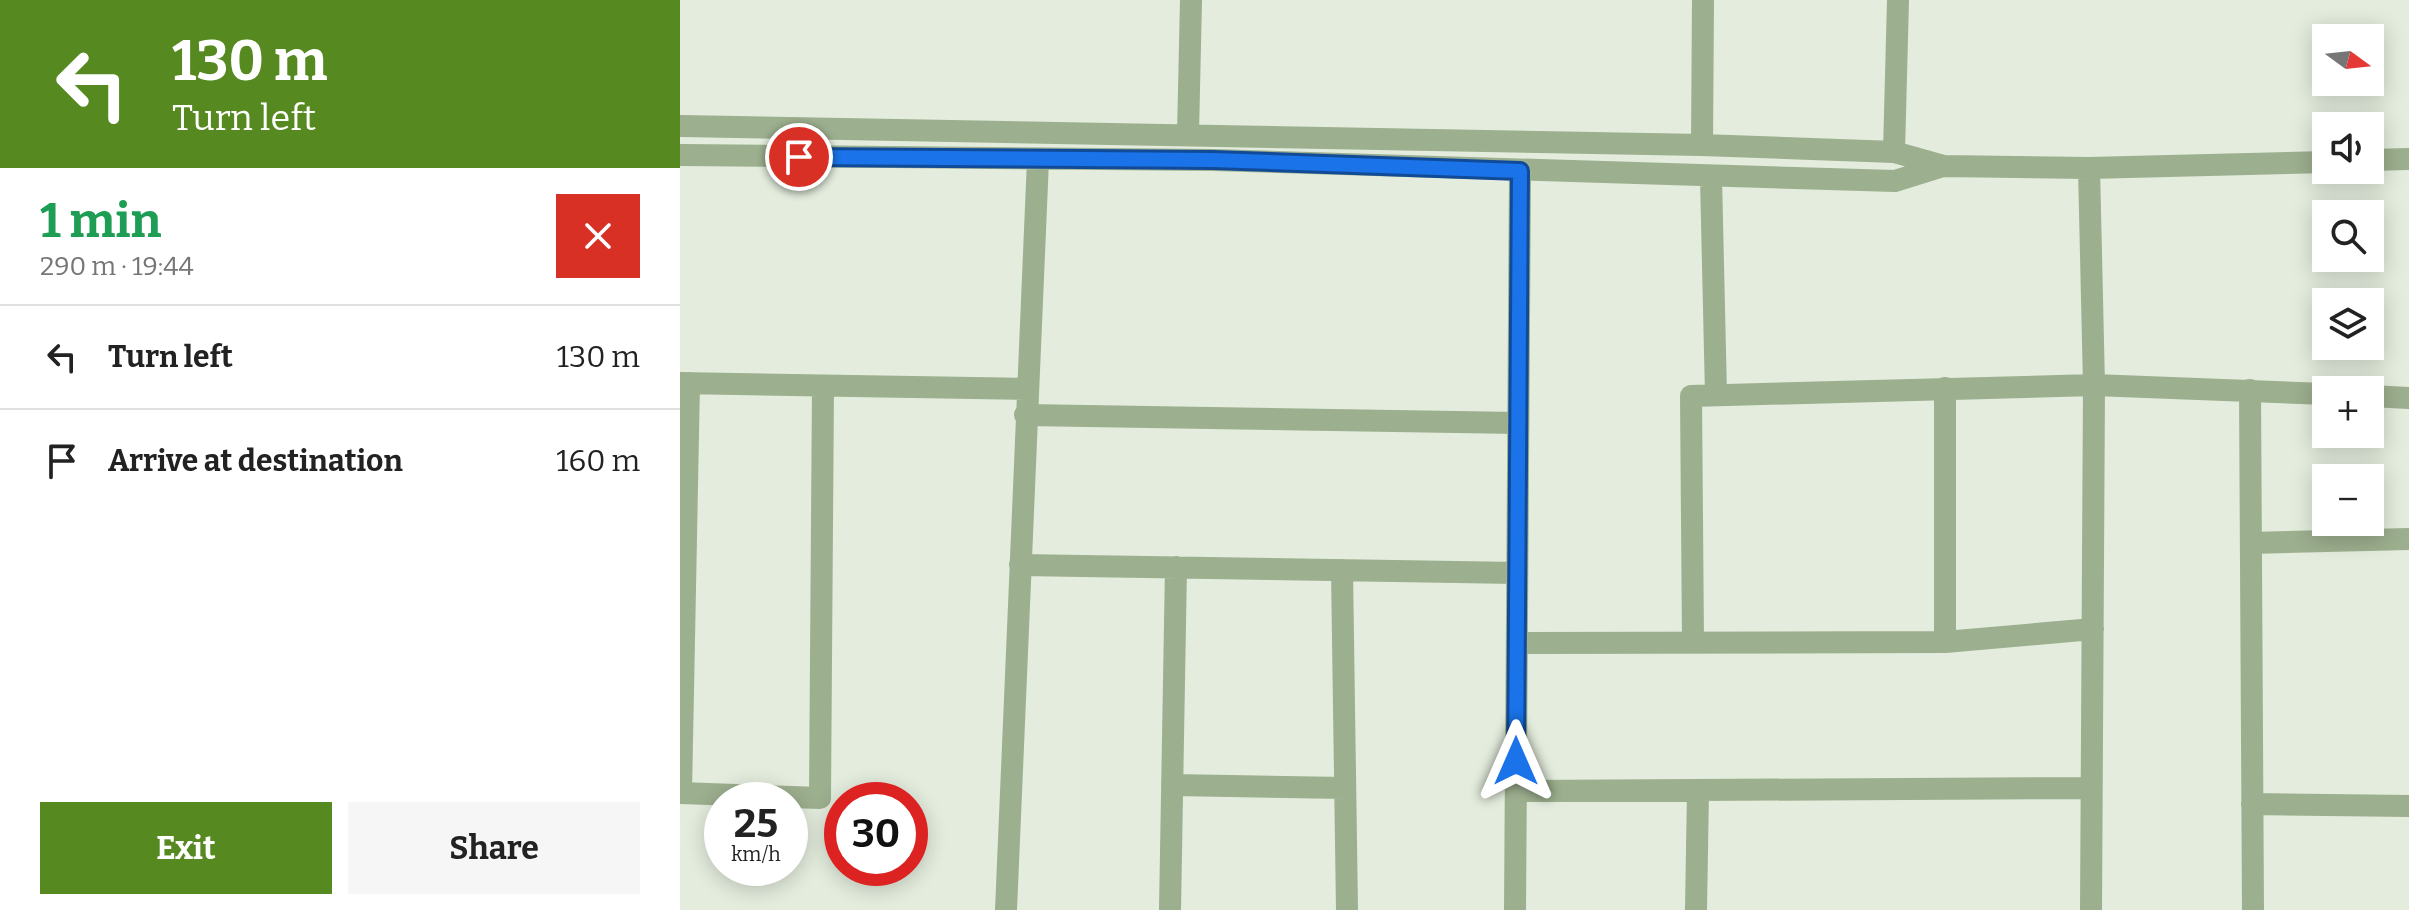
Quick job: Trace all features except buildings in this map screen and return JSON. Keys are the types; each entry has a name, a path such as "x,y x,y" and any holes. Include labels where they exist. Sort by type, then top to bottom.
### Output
{"street":[{"path":"1188,134 1191,0"},
{"path":"1702,145 1703,0"},
{"path":"1894,152 1898,0"},
{"path":"680,126 1702,145 1894,152 1944,166 2089,168 2312,162"},
{"path":"680,155 1213,160 1895,181 1944,166"},
{"path":"2384,160 2409,159"},
{"path":"1006,910 1038,160"},
{"path":"2089,168 2094,385 2091,910"},
{"path":"1515,910 1520,171"},
{"path":"1711,177 1716,395"},
{"path":"823,386 820,798 680,793 684,383 1026,389"},
{"path":"1693,642 1691,396 2094,385 2312,393"},
{"path":"1945,388 1945,642"},
{"path":"2250,390 2253,910"},
{"path":"2384,397 2409,398"},
{"path":"1025,415 1518,423"},
{"path":"2251,543 2409,539"},
{"path":"1020,565 1517,573"},
{"path":"1170,910 1176,567"},
{"path":"1342,570 1347,910"},
{"path":"1517,643 1945,642 2093,629"},
{"path":"1172,785 1345,788"},
{"path":"1516,791 2091,788"},
{"path":"1696,910 1698,790"},
{"path":"2252,804 2409,806"}],"route":[{"path":"799,157 1213,160 1520,171 1516,761"}]}
